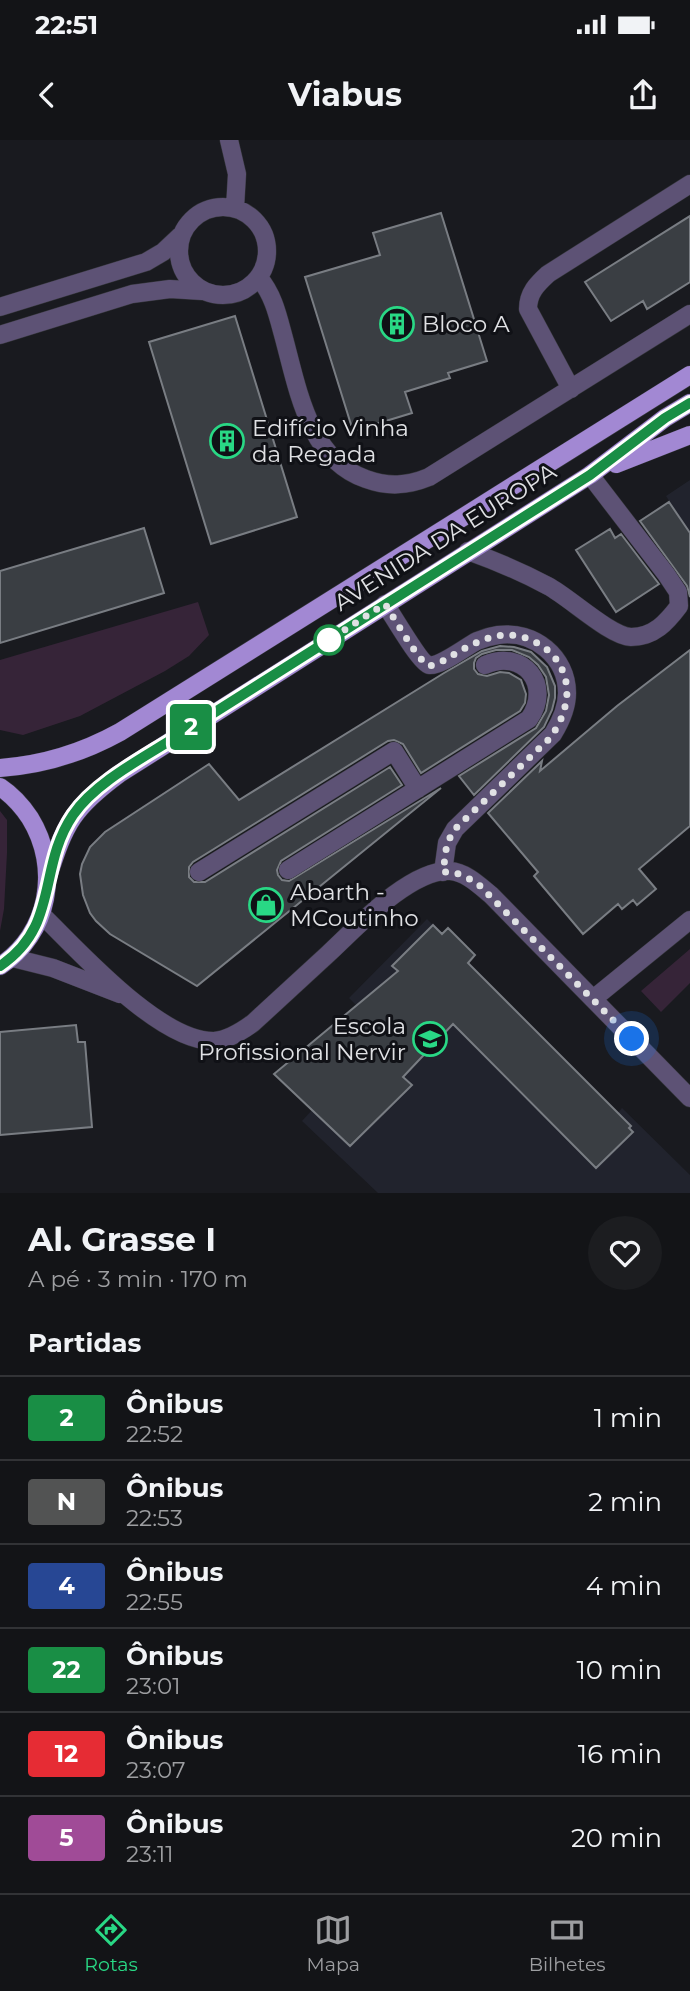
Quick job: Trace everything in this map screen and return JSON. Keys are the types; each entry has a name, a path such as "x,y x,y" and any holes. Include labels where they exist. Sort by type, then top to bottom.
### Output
{"main road":[{"name":"AVENIDA DA EUROPA","path":"0,768 57,759 112,736 690,375"},
{"name":"AVENIDA DA EUROPA","path":"48,877 62,836 73,815 106,783 590,475 690,402"},
{"path":"590,475 690,435"},
{"path":"0,787 23,807 36,828 46,852 48,877 42,915 30,938 7,962"}],"street":[{"path":"229,140 237,174 235,208"},
{"path":"571,389 528,309 531,292 548,274 690,184"},
{"path":"0,307 146,262 163,252 196,215 208,209 221,206 235,208 253,218 265,235 267,256 258,278 250,287 239,293 227,296 170,289 132,294 0,335"},
{"path":"180,236 179,261 184,273 202,291"},
{"path":"258,278 276,308 304,408 314,432 328,454 339,464 353,474 383,484 414,483 429,478 690,314"},
{"path":"468,551 500,562 550,587 612,630 628,637 643,636 656,631 669,620 679,606 678,592 590,475"},
{"path":"385,604 427,664 441,662 480,640 509,635 529,639 544,647 557,659 565,678 567,701 553,734 455,829 447,843 443,872"},
{"path":"288,870 523,724 535,711 538,703 537,685 528,670 522,665 505,660 485,664"},
{"path":"198,872 394,751 418,789"},
{"path":"42,915 126,996 188,1036 217,1041 236,1034 253,1023 389,898 420,878 451,871 478,884 690,1098"},
{"path":"593,999 690,920"},
{"path":"7,962 53,968 126,996"}],"shaded area":[{"path":"690,480 690,533 666,496"},
{"path":"198,602 209,635 189,656 80,716 23,735 0,730 0,660"},
{"path":"0,811 7,820 7,853 0,931"},
{"name":"Escola Profissional Nervir","path":"427,919 442,934 448,928 475,955 468,963 618,1113 622,1108 690,1175 690,1193 378,1193 302,1121 312,1110 274,1074 357,1006 349,998"},
{"path":"690,949 690,983 661,1012 641,991"}],"building":[{"name":"Bloco A","path":"441,213 487,361 448,373 450,378 405,392 412,413 353,431 305,277 380,255 373,233"},
{"path":"690,216 690,282 647,309 643,301 611,321 585,282"},
{"name":"Edifício Vinha da Regada","path":"235,316 297,517 211,544 149,342"},
{"path":"669,502 690,533 690,597 687,586 640,521"},
{"path":"144,528 164,593 0,643 0,571"},
{"path":"610,529 615,538 621,534 659,584 616,612 576,550"},
{"path":"500,646 531,652 547,667 555,686 555,698 544,727 474,795 459,776 536,728 546,711 549,695 546,677 529,657 512,650 496,650 482,654 474,663 478,674 487,676 500,672 509,673 521,680 526,694 520,711 421,773 403,744 394,740 388,741 193,862 189,867 189,877 194,882 205,882 390,767 402,785 281,861 278,875 282,880 289,881 441,788 197,986 110,934 90,913 83,895 80,874 90,847 105,832 209,764 239,800 444,673 482,651"},
{"path":"690,650 690,826 639,869 656,889 637,905 633,900 622,909 618,904 583,934 534,876 538,872 488,813 542,761 540,771 617,706"},
{"path":"433,925 442,934 448,928 475,955 468,963 631,1126 629,1128 633,1132 596,1168 453,1024 403,1077 412,1085 350,1146 274,1074 398,971 392,966"},
{"path":"76,1025 78,1042 85,1042 92,1127 0,1135 0,1032"}],"bus line":[{"name":"2","path":"0,966 13,958 30,938 42,915 48,877 62,836 73,815 95,792 171,740 590,475 665,418 690,403"}],"place":[{"name":"Bloco A","path":"397,324"},
{"name":"Edifício Vinha da Regada","path":"227,441"},
{"name":"Abarth - MCoutinho","path":"266,905"},
{"name":"Escola Profissional Nervir","path":"430,1039"}],"route":[{"path":"329,640 321,645 385,604 427,664 441,662 480,640 503,635 536,642 557,659 567,685 567,701 557,727 549,739 455,829 447,843 443,872 451,871 465,876 491,895 632,1039"}]}
